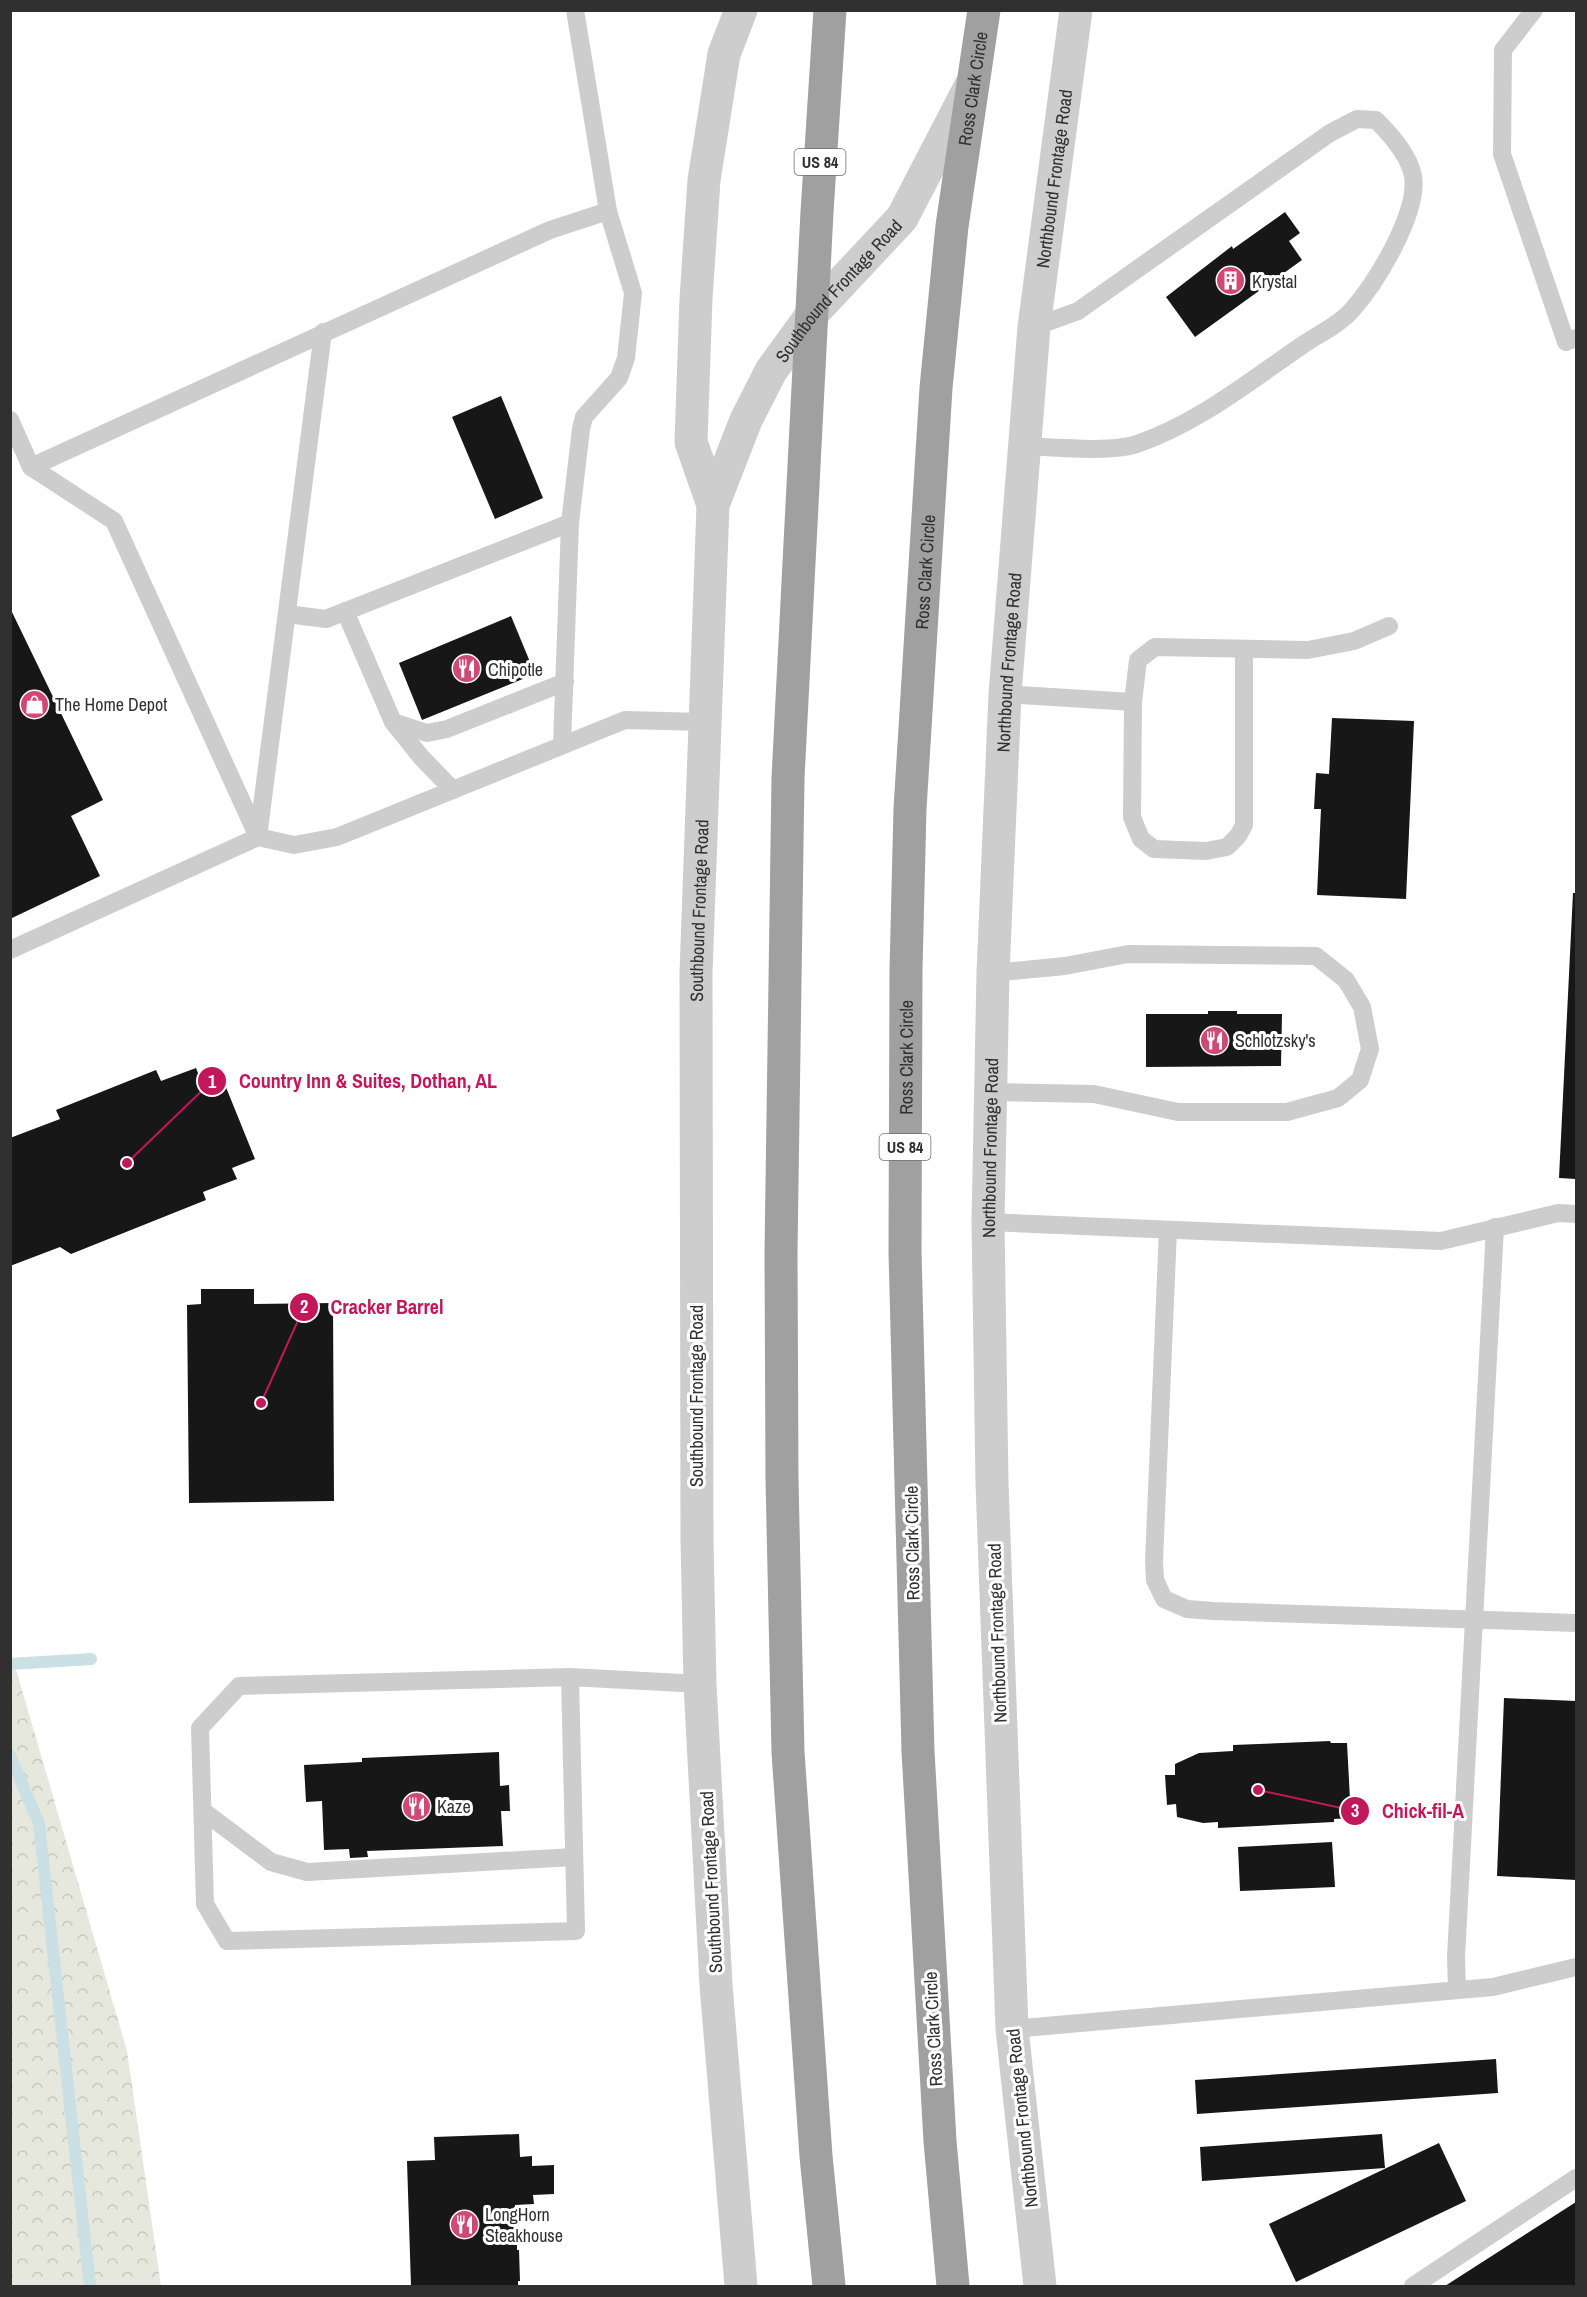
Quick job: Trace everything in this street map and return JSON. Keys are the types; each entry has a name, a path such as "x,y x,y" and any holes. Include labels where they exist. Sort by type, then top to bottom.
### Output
{"highway":[{"name":"US 84","path":"829,2286 816,2156 788,1752 780,1252 788,778 831,10"},
{"name":"Ross Clark Circle","path":"953,2286 940,2141 918,1751 905,1252 906,970 910,810 936,388 952,226 984,10"}],"street":[{"name":"Southbound Frontage Road","path":"713,505 691,441 696,298 704,180 724,54 741,10"},
{"name":"Northbound Frontage Road","path":"1040,2286 1012,2029 992,1494 988,1222 993,973 1005,694 1023,446 1034,327 1076,10"},
{"name":"Southbound Frontage Road","path":"741,2286 716,1985 700,1684 695,1123 696,973 703,722 713,505 746,420 771,371 813,313 902,218 974,80"}],"lane":[{"path":"562,745 570,523 584,417 619,378 626,358 633,293 608,211 575,10"},
{"path":"1534,10 1503,50 1502,154 1566,342 1576,338"},
{"path":"1023,446 1082,448 1134,445 1174,429 1214,406 1351,312 1395,242 1412,200 1413,176 1407,159 1376,120 1357,119 1330,133 1086,306 1034,327"},
{"path":"31,467 550,230 608,211"},
{"path":"258,837 323,332"},
{"path":"10,420 31,467 114,521 258,837"},
{"path":"287,614 326,619 570,523"},
{"path":"345,611 393,722 421,757 453,790"},
{"path":"1244,649 1244,825 1238,836 1227,847 1206,851 1154,849 1141,839 1132,817 1133,702 1138,660 1155,647 1308,650 1354,641 1389,626"},
{"path":"393,722 427,733 447,729 565,682"},
{"path":"1005,694 1133,702"},
{"path":"10,950 258,837 294,845 337,837 625,720 703,722"},
{"path":"991,1092 1094,1094 1178,1112 1287,1112 1338,1098 1360,1080 1370,1049 1362,1007 1346,980 1316,956 1128,954 1065,966 993,973"},
{"path":"988,1222 1441,1241 1558,1213 1576,1214"},
{"path":"1457,1990 1456,1957 1495,1227"},
{"path":"1168,1230 1154,1561 1155,1580 1164,1599 1187,1609 1213,1611 1576,1623"},
{"path":"570,1677 576,1931 227,1941 205,1904 200,1728 238,1686 570,1677 700,1684"},
{"path":"203,1811 271,1862 307,1872 574,1857"},
{"path":"1012,2029 1493,1987 1576,1967"},
{"path":"1413,2286 1576,2178"}],"green space":[{"path":"11,1652 127,2051 161,2286 11,2286"}],"building":[{"name":"Krystal","path":"1285,212 1300,233 1289,241 1302,260 1195,337 1166,297 1232,246 1233,249"},
{"path":"501,396 543,498 495,519 452,417"},
{"name":"The Home Depot","path":"10,608 103,800 71,816 100,876 10,919"},
{"name":"Chipotle","path":"511,616 535,674 422,720 399,663"},
{"path":"1332,718 1414,721 1406,899 1317,895 1321,809 1314,809 1316,773 1329,774"},
{"path":"1573,893 1576,893 1576,1179 1559,1178"},
{"name":"Schlotzsky's","path":"1208,1011 1237,1011 1237,1014 1282,1014 1281,1066 1146,1067 1146,1014 1208,1014"},
{"path":"196,1068 200,1078 219,1070 255,1159 232,1168 237,1179 203,1192 206,1200 71,1254 60,1247 10,1266 10,1138 60,1119 56,1110 156,1070 161,1081"},
{"path":"201,1289 254,1289 254,1304 333,1303 334,1501 189,1503 187,1305 201,1304"},
{"path":"1504,1698 1576,1701 1576,1880 1497,1876"},
{"path":"1330,1741 1331,1743 1347,1743 1351,1818 1334,1819 1334,1822 1218,1828 1218,1822 1203,1823 1177,1817 1176,1804 1167,1805 1165,1775 1175,1775 1175,1764 1199,1753 1233,1751 1233,1745"},
{"name":"Kaze","path":"499,1752 500,1786 509,1785 510,1811 501,1811 503,1846 367,1851 368,1857 350,1858 349,1849 324,1850 322,1801 306,1802 304,1765 362,1762 362,1758"},
{"path":"1332,1842 1335,1887 1240,1891 1238,1847"},
{"path":"1496,2059 1498,2093 1197,2114 1195,2080"},
{"name":"LongHorn Steakhouse","path":"519,2134 520,2157 532,2156 532,2166 554,2165 554,2194 533,2195 534,2204 515,2205 515,2208 518,2207 517,2250 519,2250 520,2281 518,2281 518,2286 411,2286 407,2161 435,2160 434,2137"},
{"path":"1382,2134 1385,2168 1202,2181 1200,2147"},
{"path":"1439,2143 1466,2201 1296,2282 1269,2224"},
{"path":"1576,2202 1576,2286 1445,2286"}],"waterway":[{"path":"10,1664 91,1659"},
{"path":"10,1755 39,1824 90,2286"}],"place":[{"name":"Krystal","path":"1231,281"},
{"name":"Chipotle","path":"467,669"},
{"name":"The Home Depot","path":"34,704"},
{"name":"Schlotzsky's","path":"1214,1040"},
{"name":"Country Inn & Suites, Dothan, AL","path":"127,1163"},
{"name":"Cracker Barrel","path":"261,1403"},
{"name":"Chick-fil-A","path":"1258,1790"},
{"name":"Kaze","path":"416,1806"},
{"name":"LongHorn Steakhouse","path":"464,2224"}]}
